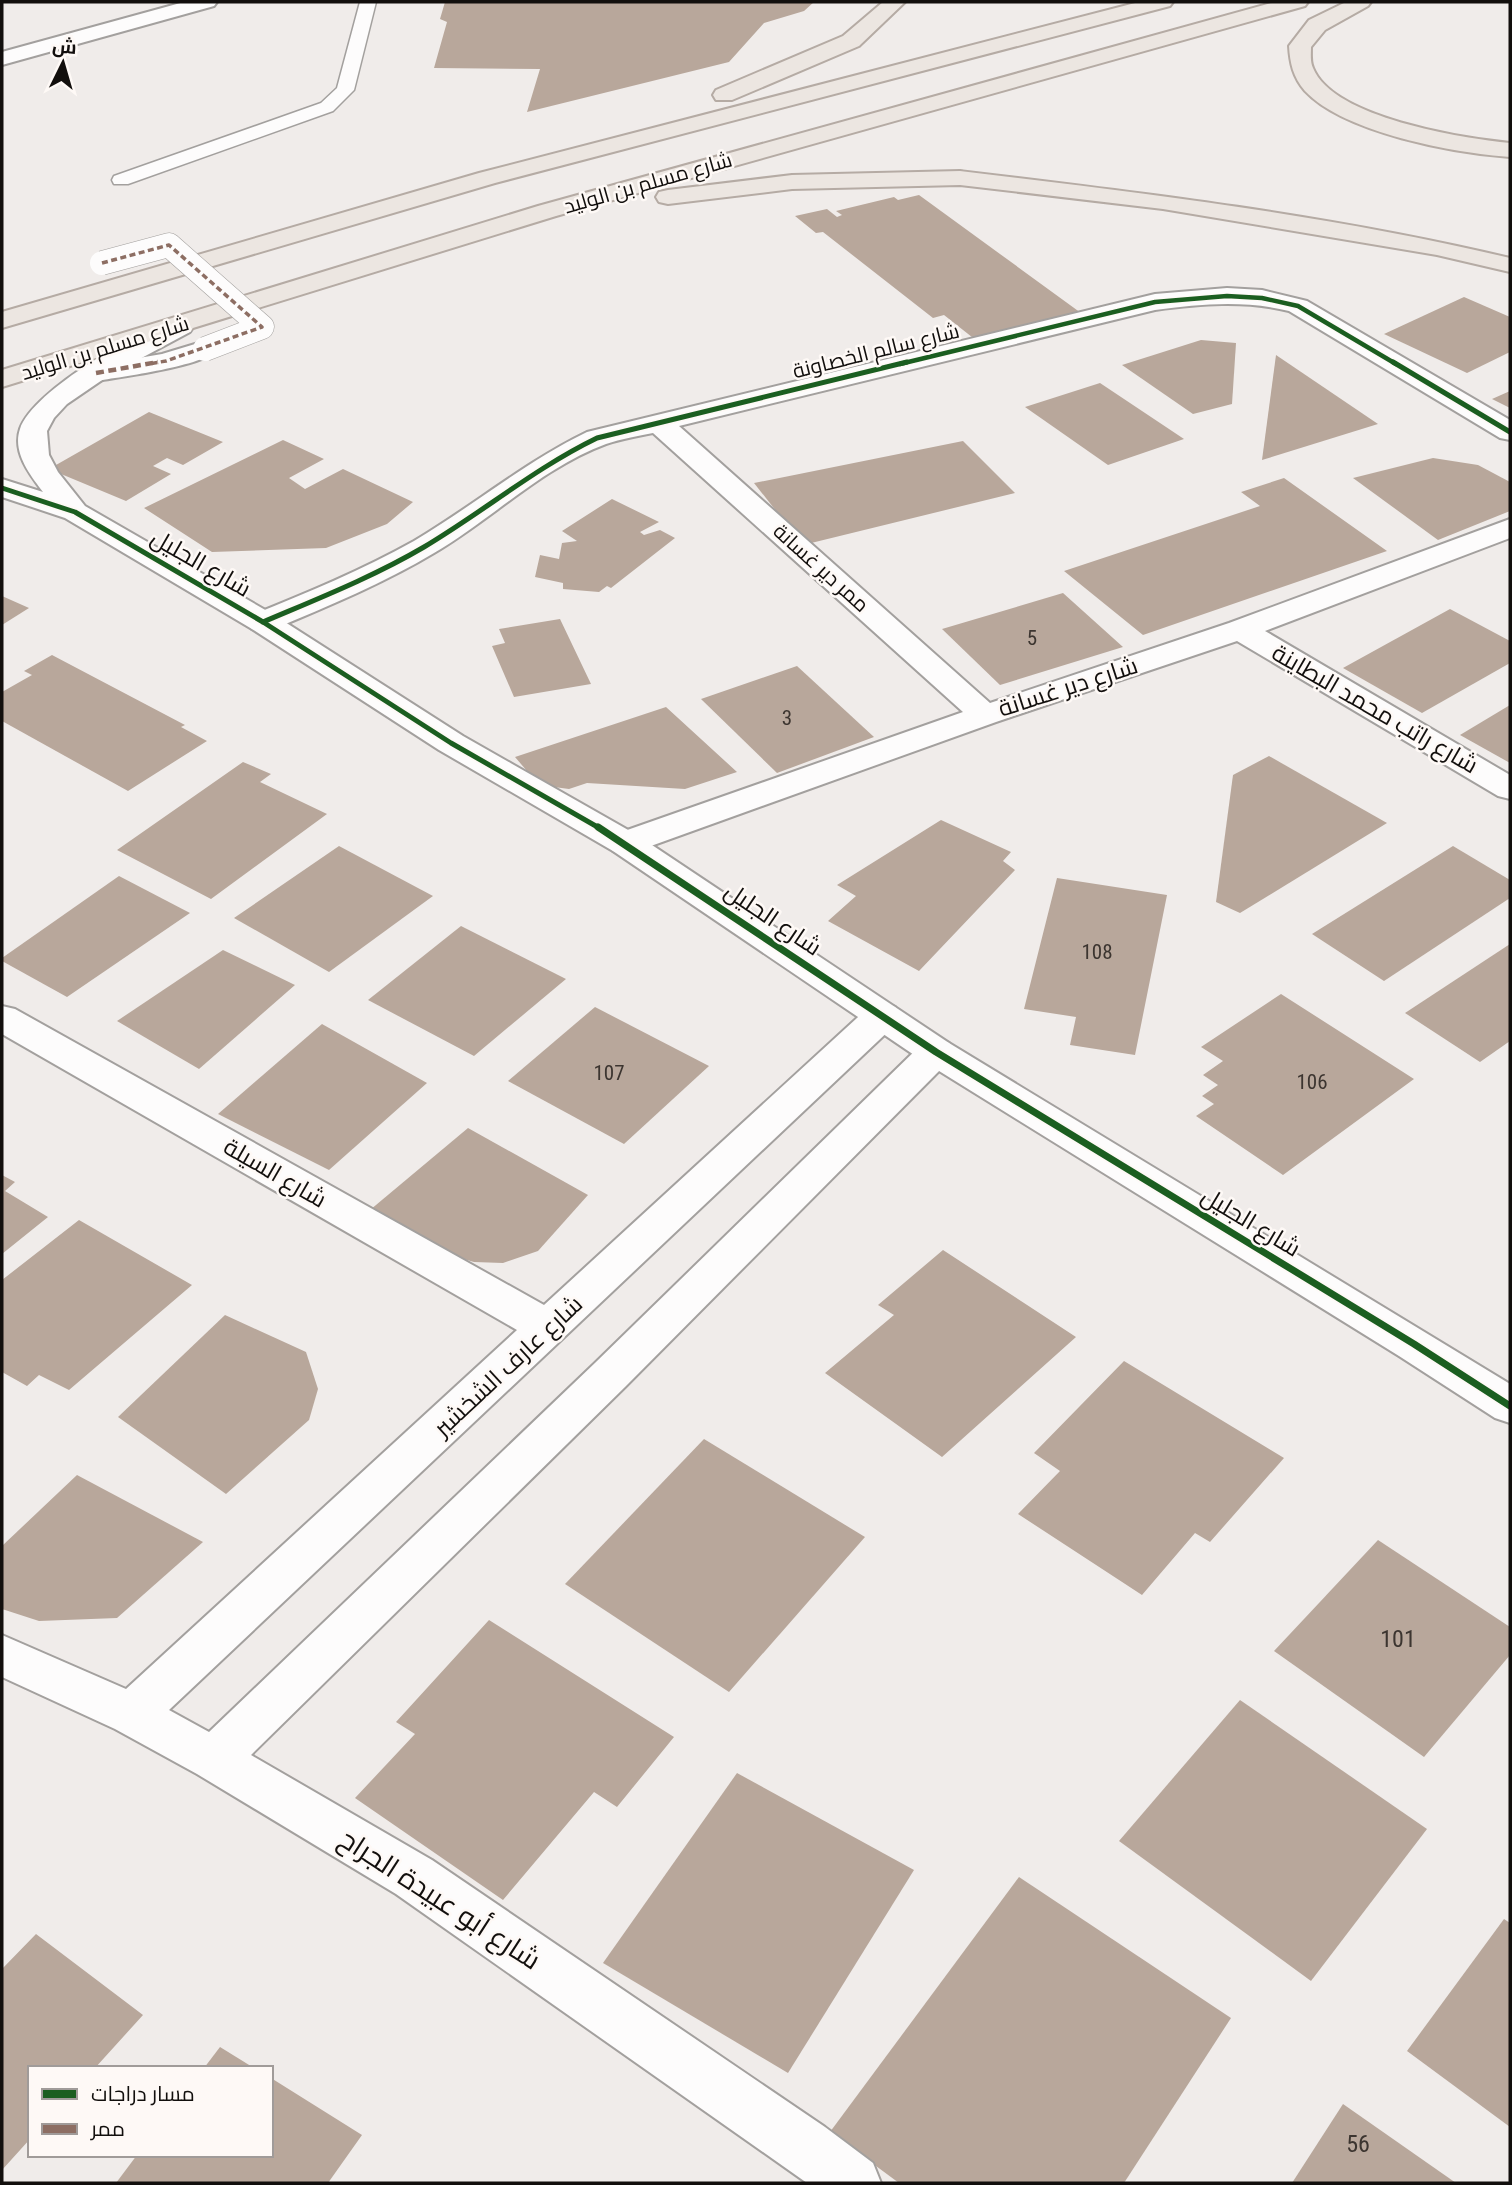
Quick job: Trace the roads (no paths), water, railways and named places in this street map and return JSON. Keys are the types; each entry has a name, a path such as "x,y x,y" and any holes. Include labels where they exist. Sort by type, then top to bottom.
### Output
{"highway":[{"path":"486,178 740,90 851,41 895,2"},
{"name":"شارع مسلم بن الوليد","path":"2,320 486,178 1163,2"},
{"name":"شارع مسلم بن الوليد","path":"2,379 547,211 1298,2"},
{"path":"1361,2 1317,25 1300,46 1302,69 1321,93 1355,114 1416,135 1510,150"},
{"path":"547,211 792,182 960,178 1163,202 1437,248 1510,265"}],"street":[{"path":"2,59 207,2"},
{"path":"96,373 166,361 262,327 169,245 102,263"},
{"name":"شارع سالم الخصاونة","path":"263,622 361,580 426,545 562,453 597,438 1155,302 1222,294 1271,298 1298,306 1510,432"},
{"name":"شارع الجليل","path":"75,512 39,464 33,442 34,429 55,399 181,326"},
{"name":"ممر دير غسانة","path":"658,422 985,715"},
{"name":"شارع الجليل","path":"2,488 75,512 263,622 451,743 625,843 936,1052 1402,1336 1510,1406"},
{"name":"شارع دير غسانة","path":"625,843 985,715 1240,630 1510,528"},
{"name":"شارع راتب محمد البطاينة","path":"1240,630 1510,789"},
{"name":"شارع عارف الشخشير","path":"132,1714 882,1016"},
{"name":"شارع السيلة","path":"2,1018 549,1328"},
{"path":"214,1759 601,1383 936,1052"},
{"name":"شارع أبو عبيدة الجراح","path":"2,1655 132,1714 414,1877 853,2183"}],"lane":[{"path":"121,180 327,107 345,90 368,2"}]}
